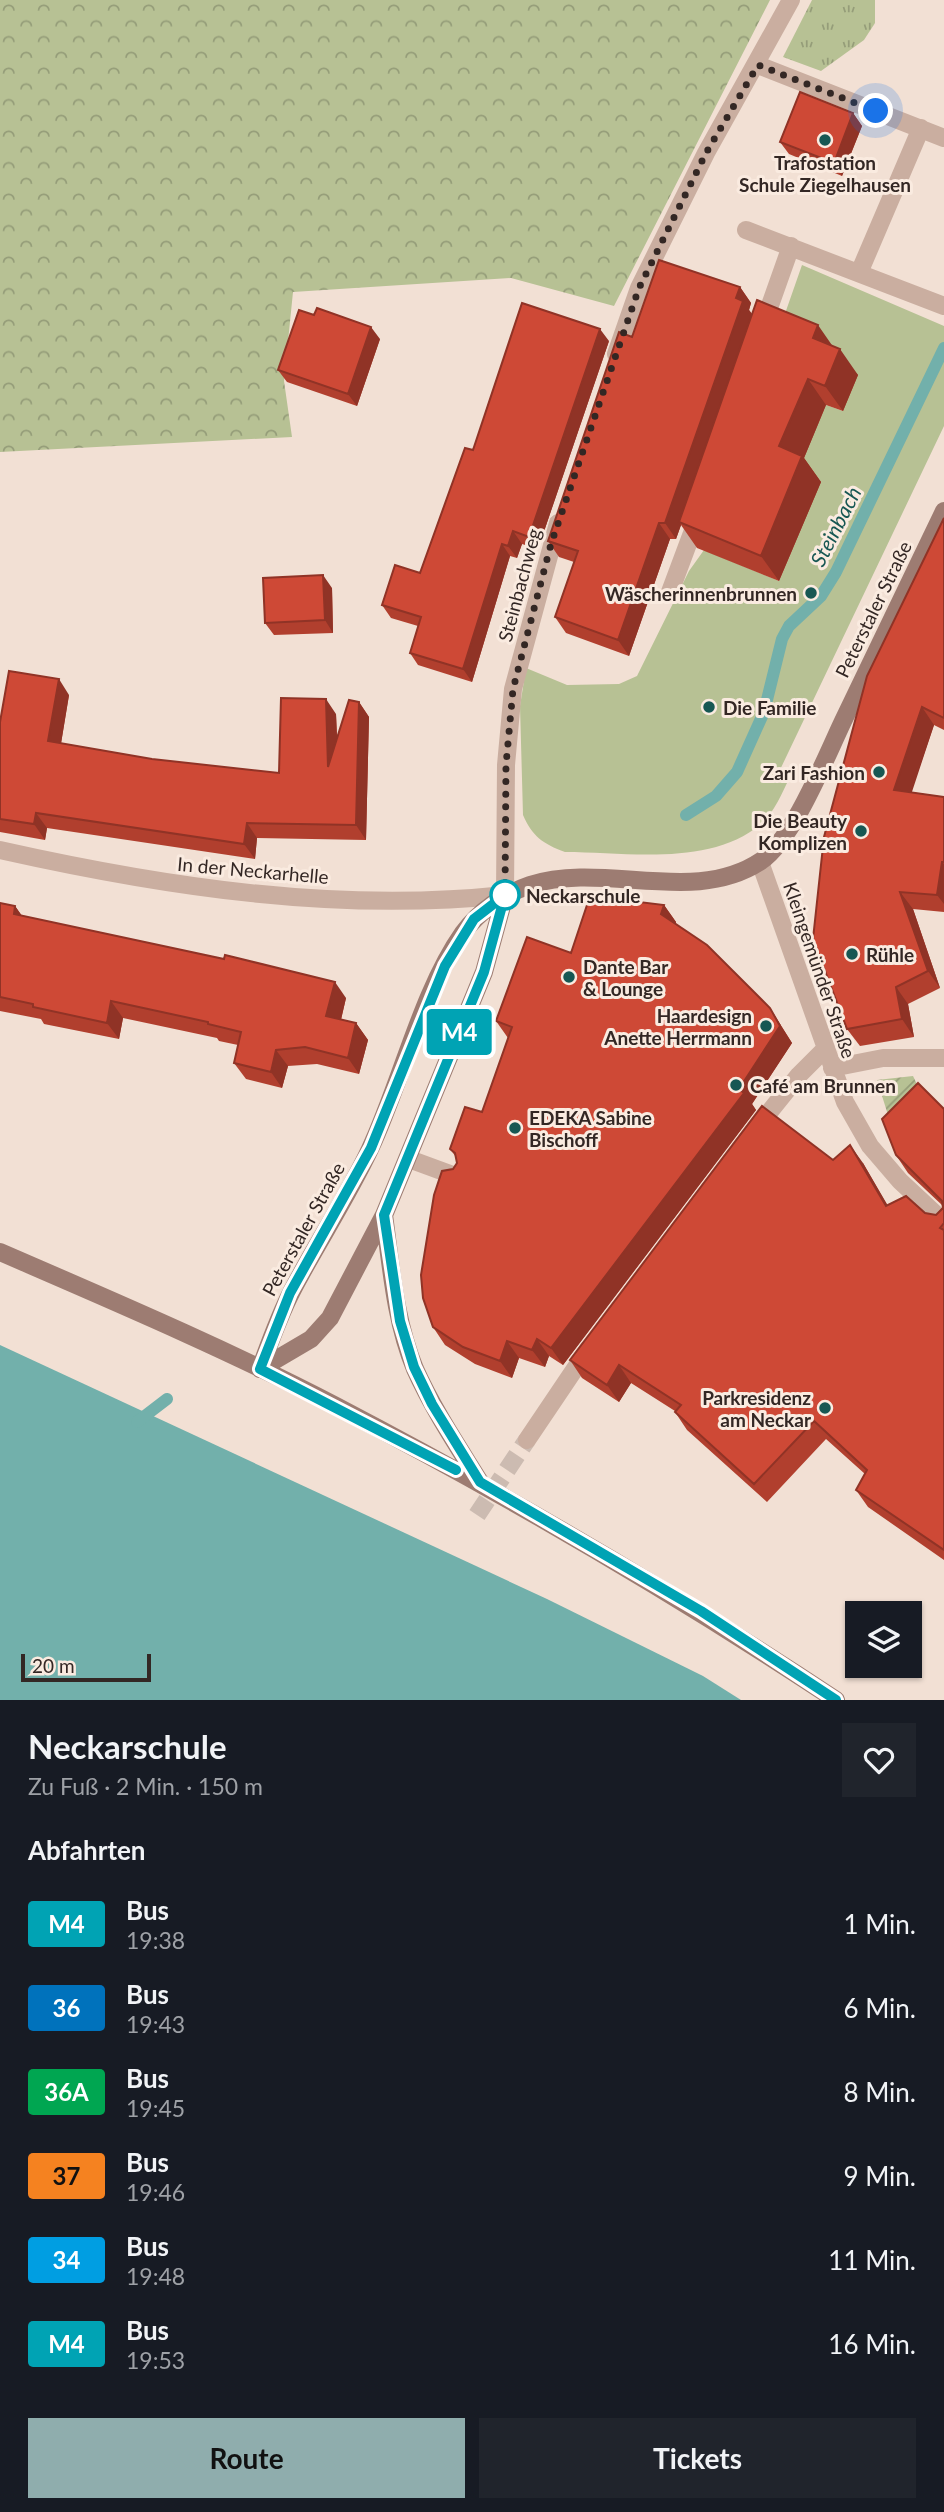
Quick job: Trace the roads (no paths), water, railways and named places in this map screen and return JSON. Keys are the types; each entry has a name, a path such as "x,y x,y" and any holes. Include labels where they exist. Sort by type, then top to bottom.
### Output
{"main road":[{"name":"Peterstaler Straße","path":"260,1369 290,1293 371,1148 445,966 474,919 505,895 531,885 577,877 704,881 733,874 760,862 785,836 944,511"},
{"path":"260,1369 311,1339 330,1318 384,1215 484,972 505,895"},
{"path":"384,1215 400,1321 414,1367 432,1404 480,1482"},
{"path":"0,1252 260,1369 480,1482 701,1611 836,1700"}],"street":[{"path":"608,377 639,288 706,153 758,65 791,0"},
{"path":"758,65 944,138"},
{"path":"859,273 920,128"},
{"path":"747,230 944,306"},
{"path":"758,343 791,246"},
{"path":"670,592 705,495"},
{"name":"Steinbachweg","path":"505,895 506,765 513,689 564,506"},
{"name":"In der Neckarhelle","path":"0,850 167,884 267,894 440,902 505,895"},
{"name":"Kleingemünder Straße","path":"760,862 845,1102 870,1146 920,1202 944,1223"},
{"path":"740,1150 799,1075 825,1049"},
{"path":"832,1068 883,1058 944,1058"},
{"path":"409,1159 458,1177"},
{"path":"527,1440 604,1329"}],"water":[{"path":"0,1345 547,1599 703,1676 741,1700 0,1700"}],"waterway":[{"name":"Steinbach","path":"686,815 716,796 737,772 764,712 782,639 789,626 821,596 836,572 944,348"},
{"path":"137,1422 167,1399"}],"tunnel":[{"path":"477,1515 527,1440"}],"place":[{"name":"Trafostation Schule Ziegelhausen","path":"825,140"},
{"name":"Wäscherinnenbrunnen","path":"811,593"},
{"name":"Die Familie","path":"709,707"},
{"name":"Zari Fashion","path":"879,772"},
{"name":"Die Beauty Komplizen","path":"861,831"},
{"name":"Neckarschule","path":"505,895"},
{"name":"Rühle","path":"852,954"},
{"name":"Dante Bar & Lounge","path":"569,977"},
{"name":"Haardesign Anette Herrmann","path":"766,1026"},
{"name":"Café am Brunnen","path":"736,1085"},
{"name":"EDEKA Sabine Bischoff","path":"515,1128"},
{"name":"Parkresidenz am Neckar","path":"825,1408"}]}
